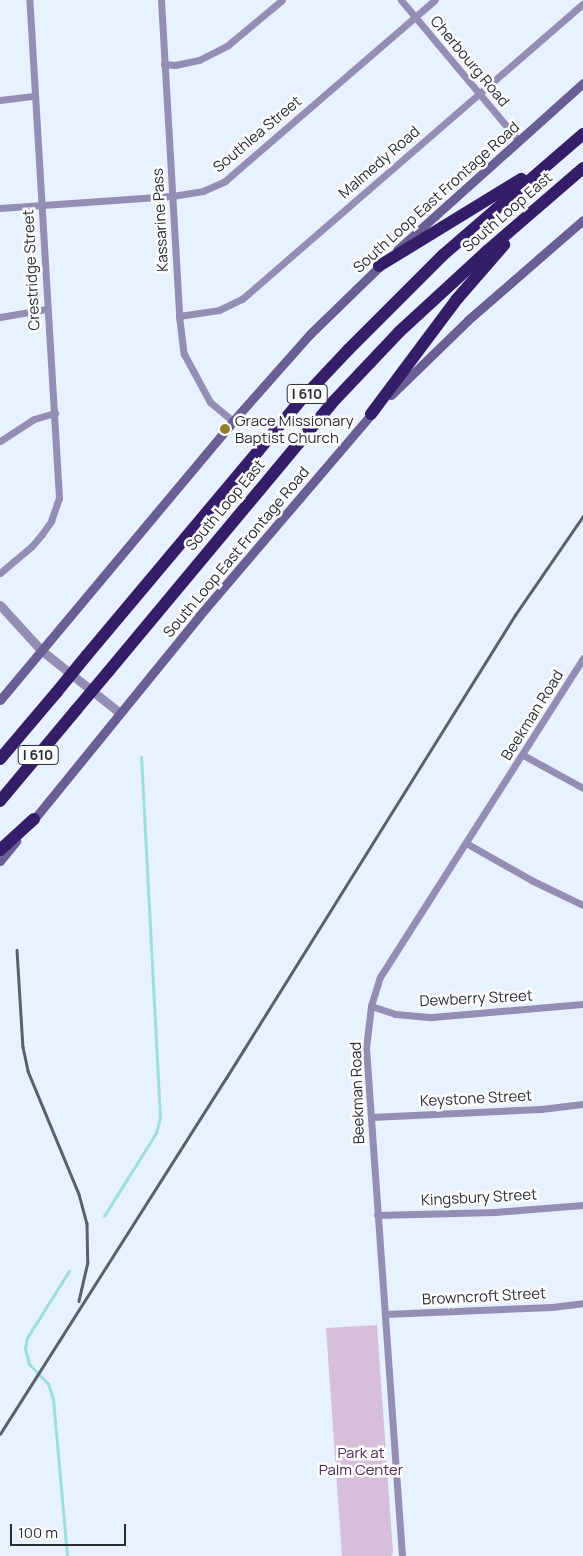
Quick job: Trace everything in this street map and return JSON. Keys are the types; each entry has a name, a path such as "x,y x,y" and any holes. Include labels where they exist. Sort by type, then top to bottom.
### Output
{"highway":[{"name":"South Loop East","path":"0,759 293,409 348,350 443,255 583,134"},
{"path":"379,266 553,160"},
{"name":"South Loop East","path":"0,801 331,404 399,332 583,168"},
{"path":"371,414 458,299 537,207"},
{"path":"0,850 34,819"}],"main road":[{"name":"South Loop East Frontage Road","path":"0,700 233,421 310,334 379,266 583,84"},
{"name":"South Loop East Frontage Road","path":"0,861 199,616 371,414 468,320 583,220"}],"street":[{"name":"Crestridge Street","path":"0,573 32,546 42,534 51,521 59,498 29,0"},
{"name":"Kassarine Pass","path":"161,0 179,316 184,354 210,402 233,421"},
{"path":"164,64 175,65 199,60 228,45 282,0"},
{"name":"Cherbourg Road","path":"401,0 518,140"},
{"name":"Southlea Street","path":"0,208 41,203 172,196 203,191 225,181 435,0"},
{"name":"Malmedy Road","path":"179,316 218,310 242,299 583,4"},
{"path":"0,100 34,96"},
{"path":"0,318 47,309"},
{"path":"0,441 34,419 55,413"},
{"path":"0,605 41,650 120,713"},
{"name":"Beekman Road","path":"402,1556 366,1048 371,1006 380,977 583,658"},
{"path":"576,670 583,674"},
{"path":"523,755 583,788"},
{"path":"466,843 531,880 583,905"},
{"name":"Dewberry Street","path":"371,1006 395,1014 432,1017 583,1004"},
{"name":"Keystone Street","path":"370,1117 541,1109 583,1104"},
{"name":"Kingsbury Street","path":"377,1215 494,1212 583,1205"},
{"name":"Browncroft Street","path":"385,1314 583,1303"}],"green space":[{"name":"Park at Palm Center","path":"377,1325 393,1553 391,1556 342,1556 326,1328"}],"waterway":[{"path":"104,1216 156,1133 160,1118 141,757"},
{"path":"67,1556 53,1399 48,1384 29,1364 25,1349 27,1338 69,1271"}],"railway":[{"path":"0,1434 226,1078 515,615 583,516"},
{"path":"17,950 23,1047 28,1071 79,1194 87,1223 88,1262 79,1301"}],"place":[{"name":"Grace Missionary Baptist Church","path":"225,429"}]}
